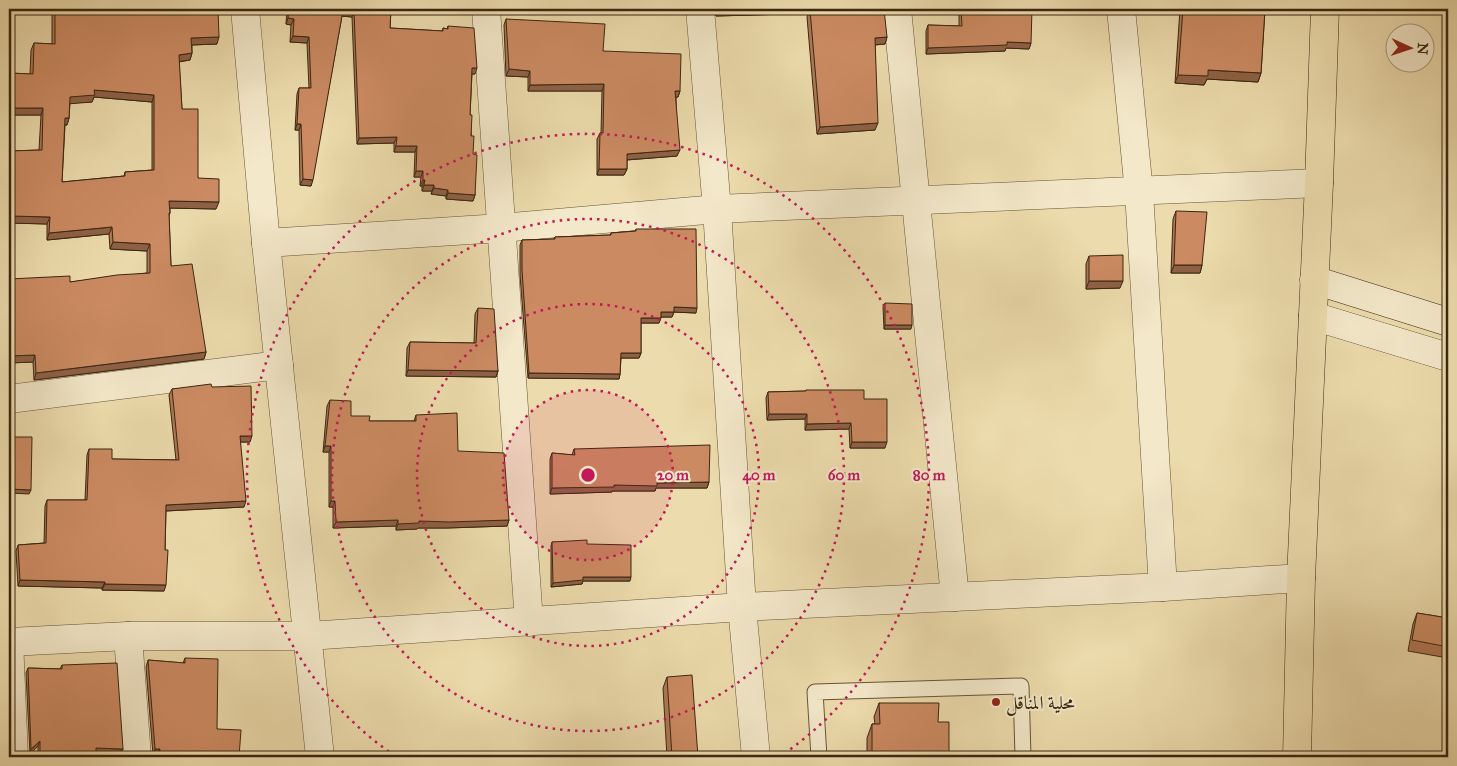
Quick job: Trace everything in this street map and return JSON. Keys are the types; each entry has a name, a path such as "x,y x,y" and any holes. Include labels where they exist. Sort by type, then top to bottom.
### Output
{"main road":[{"path":"1297,757 1301,578 1325,9"}],"street":[{"path":"245,9 266,243 320,757"},
{"path":"486,9 529,622"},
{"path":"700,9 717,209 742,607 756,757"},
{"path":"897,9 955,597"},
{"path":"1121,9 1139,192 1162,587"},
{"path":"266,243 501,228 717,209 1319,183"},
{"path":"1314,280 1448,322"},
{"path":"1313,316 1448,357"},
{"path":"9,399 279,365"},
{"path":"14,757 9,641 128,636 308,636 742,607 1162,587 1301,578"},
{"path":"128,636 137,757"}],"lane":[{"path":"819,757 815,692 1021,686 1023,757"}],"building":[{"path":"55,9 79,9 79,14 161,14 161,9 218,9 219,37 191,38 192,53 179,55 182,109 198,109 198,178 219,179 219,202 169,201 171,266 192,264 206,352 36,373 35,355 9,356 9,279 70,276 70,282 117,275 150,273 150,244 113,242 112,227 49,233 50,217 11,216 9,151 42,150 43,108 9,108 9,73 33,74 34,43 55,44","holes":["94,90 154,95 154,170 125,172 125,176 62,182 65,118 69,118 70,97 95,95"]},
{"path":"289,9 391,9 390,28 443,31 443,28 448,29 448,26 474,28 477,68 472,68 470,115 472,115 471,136 474,136 473,154 477,155 475,195 448,193 448,190 434,188 434,185 424,185 423,171 416,171 417,146 396,146 397,137 359,138 354,11 343,10 313,180 303,179 301,124 297,124 299,88 311,88 309,37 293,36 294,19 288,18"},
{"path":"718,9 790,9 718,11"},
{"path":"884,9 887,37 875,38 878,123 820,127 810,10"},
{"path":"961,9 1032,9 1031,43 1007,42 1007,45 928,48 928,25 962,26"},
{"path":"1183,9 1265,9 1261,73 1208,70 1208,76 1178,75"},
{"path":"506,19 605,24 603,51 681,54 680,91 675,91 680,150 627,154 627,169 599,169 600,133 603,133 604,84 530,85 530,71 509,69"},
{"path":"1176,211 1207,212 1202,265 1174,265"},
{"path":"636,229 696,229 697,308 674,307 674,312 661,312 661,318 641,318 641,353 621,353 620,374 529,373 522,270 522,240 611,235 611,233 636,231"},
{"path":"1123,255 1123,281 1089,281 1089,256"},
{"path":"885,303 912,304 912,325 885,325"},
{"path":"478,308 494,309 498,371 408,370 410,342 476,343"},
{"path":"211,384 212,387 251,386 252,436 240,436 246,501 166,505 165,550 168,550 166,585 20,580 18,545 46,543 47,500 87,500 89,449 112,449 112,459 179,460 172,389"},
{"path":"864,390 864,399 887,399 887,442 852,442 851,423 807,424 807,414 769,414 768,392"},
{"path":"330,400 351,401 351,416 370,416 369,421 416,421 416,415 457,413 458,451 504,453 509,520 419,521 419,523 398,524 398,520 336,522 335,501 331,501 331,446 325,446"},
{"path":"10,437 32,437 31,490 9,489"},
{"path":"710,445 709,482 657,483 657,486 614,485 614,487 552,488 552,453 575,455 574,449"},
{"path":"587,540 587,544 631,545 631,577 583,577 583,580 553,583 552,542"},
{"path":"1417,613 1448,618 1448,647 1412,640"},
{"path":"185,658 218,659 217,729 241,730 239,757 159,757 160,749 155,749 148,660 185,663"},
{"path":"117,663 123,749 96,748 96,757 40,757 40,741 31,749 28,668 62,669 62,665"},
{"path":"692,675 698,757 672,757 667,677"},
{"path":"879,703 939,703 938,722 949,722 949,757 872,757 872,724 880,724"}],"place":[{"name":"محلية المناقل","path":"996,702"}]}
